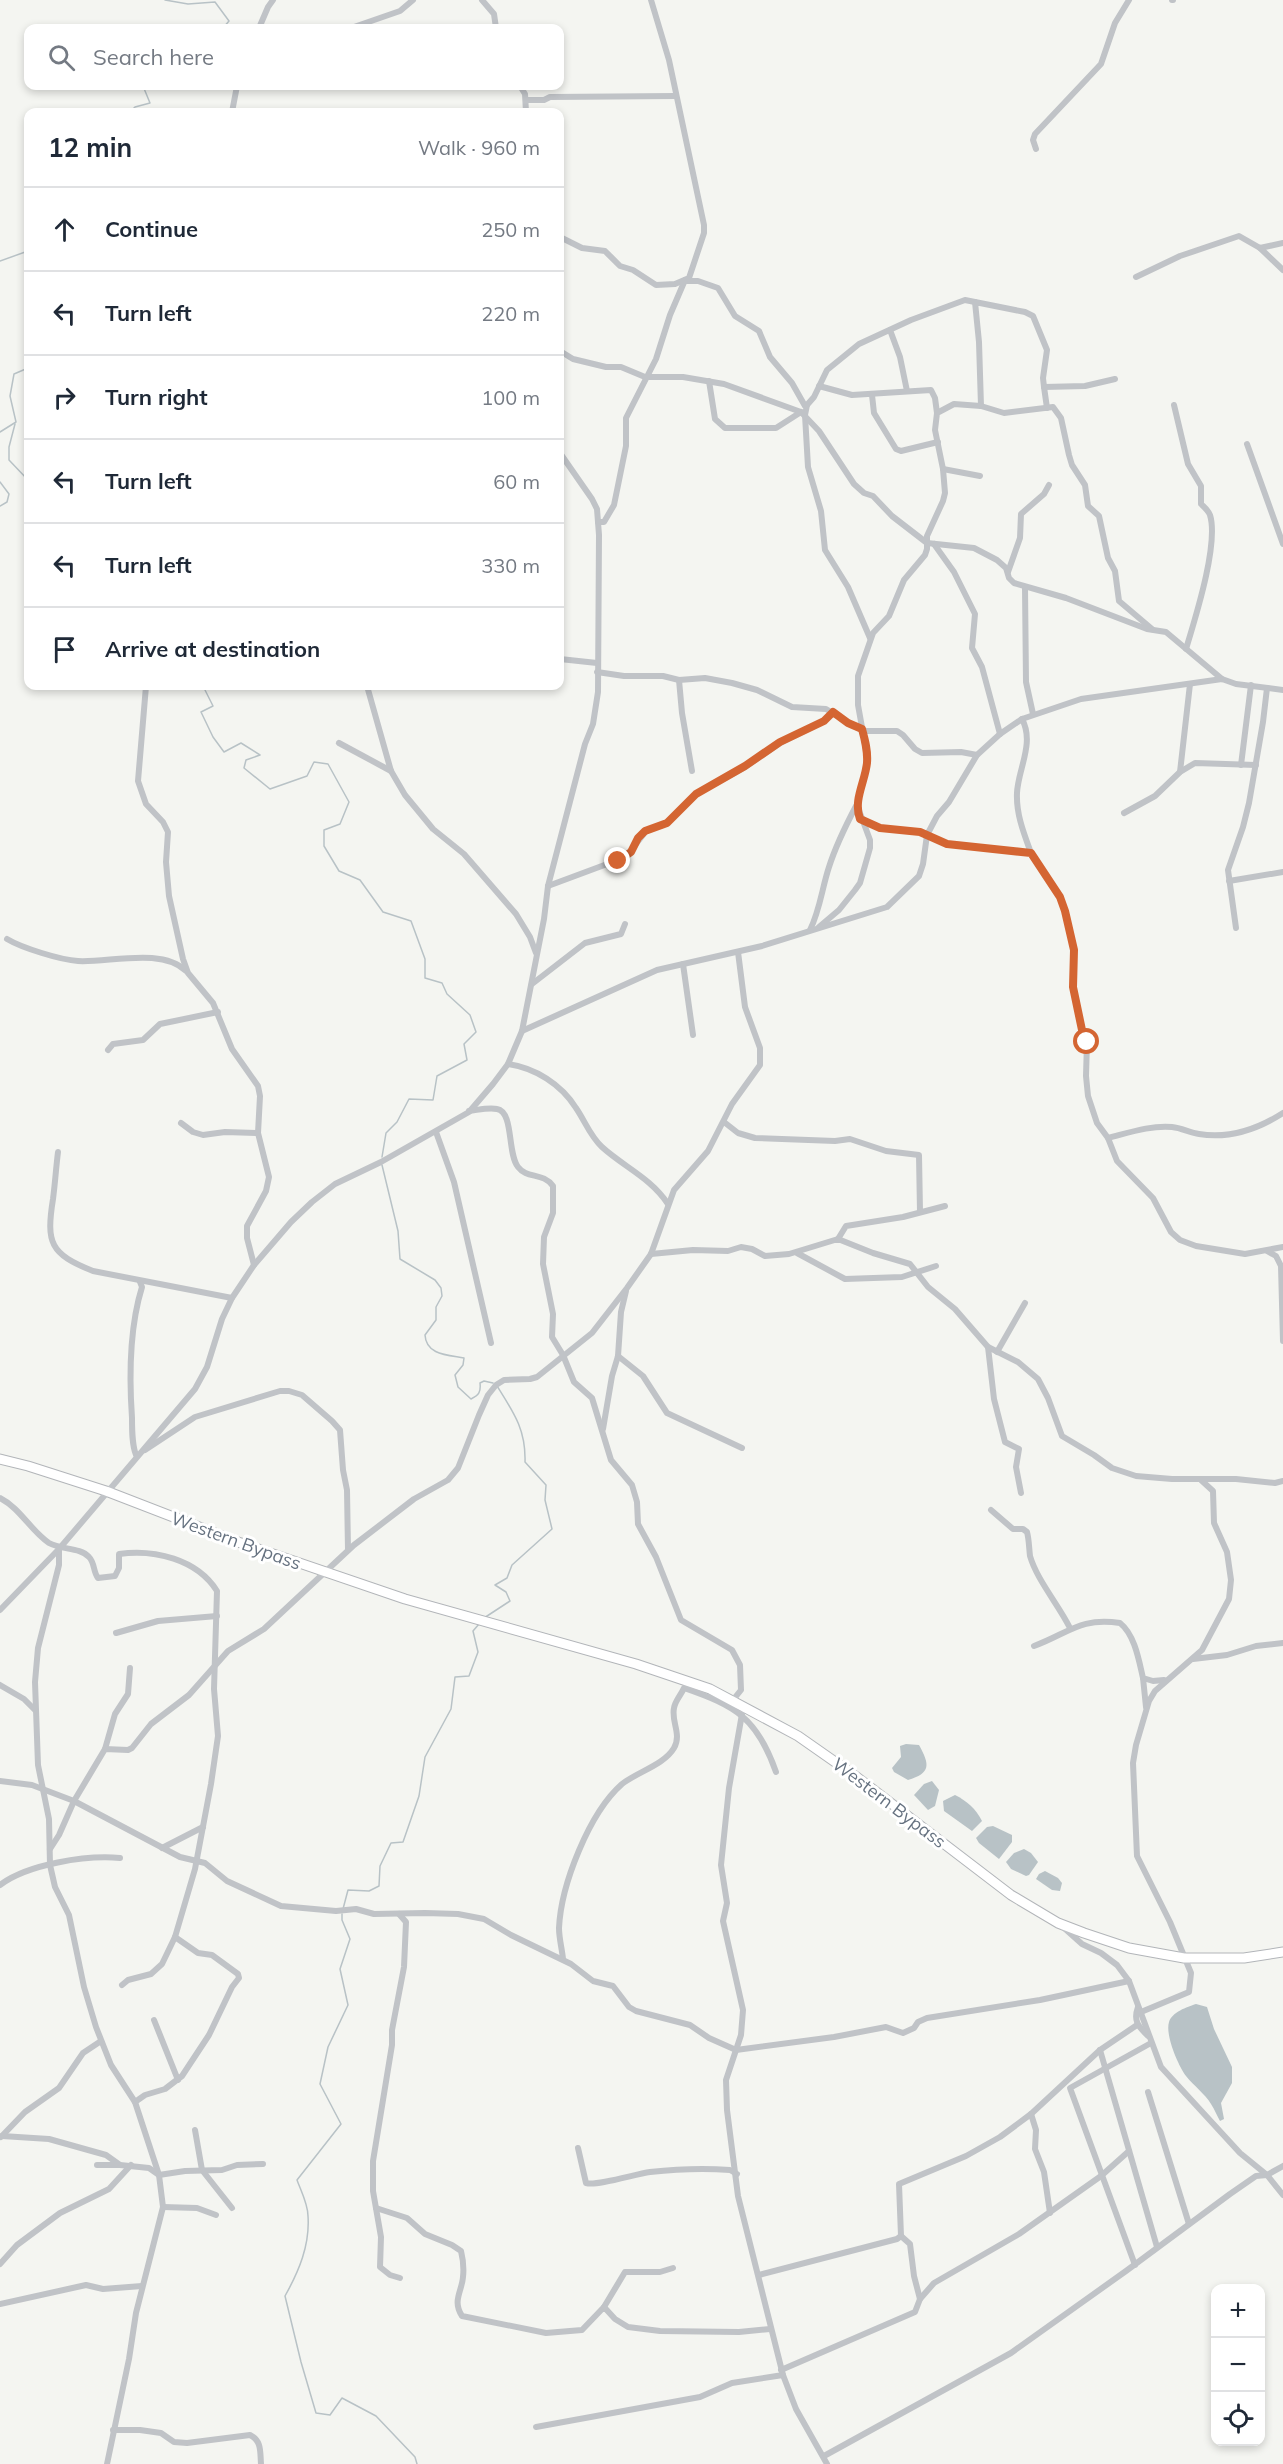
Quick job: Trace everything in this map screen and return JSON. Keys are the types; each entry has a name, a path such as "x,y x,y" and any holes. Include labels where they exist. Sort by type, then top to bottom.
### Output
{"main road":[{"name":"Western Bypass","path":"0,1459 106,1491 323,1572 474,1619 636,1664 710,1689 798,1736 858,1778 994,1884 1058,1923 1129,1948 1184,1958 1244,1958 1283,1952"}],"street":[{"path":"261,24 273,0"},
{"path":"363,24 400,11 413,0"},
{"path":"482,0 494,14 495,24"},
{"path":"598,522 604,522 607,519 614,505 626,446 626,418 656,359 669,315 689,278 704,225 669,60 651,0"},
{"path":"1036,149 1033,140 1035,134 1101,64 1115,22 1129,0"},
{"path":"233,108 236,90"},
{"path":"522,90 526,100 526,108"},
{"path":"526,100 544,100 550,97 675,96"},
{"path":"1136,277 1180,256 1239,236 1260,248 1283,270"},
{"path":"564,239 582,248 605,251 620,266 633,270 656,285 698,281 718,288 735,316 759,331 770,357 792,384 804,410 854,484 864,493 873,496 892,516 931,544 974,548 997,560 1008,572 1011,581 1025,588 1066,598 1132,624 1166,632 1222,679 1236,684 1283,690"},
{"path":"1260,248 1283,243"},
{"path":"709,381 715,419 725,428 776,428 804,410 814,398 827,370 836,360 859,344 965,300 1025,312 1033,316 1047,350 1043,378 1047,408"},
{"path":"975,302 980,342 981,406"},
{"path":"890,330 900,357 907,392"},
{"path":"564,353 573,359 606,367 621,367 645,377 683,377 709,381 804,410"},
{"path":"1044,387 1085,386 1115,379"},
{"path":"819,386 852,395 931,390 935,398 937,413 935,429 945,493 927,536 954,572 975,614 972,648 982,667 1000,734"},
{"path":"872,395 874,413 896,449 901,451 938,442"},
{"path":"937,413 954,404 981,406 1004,413 1053,407 1061,418 1072,465 1085,485 1088,506 1099,516 1108,558 1115,571 1119,601 1152,629"},
{"path":"1173,405 1188,464 1201,486 1201,504 1209,511 1211,524 1209,563 1186,649"},
{"path":"804,410 808,467 821,511 825,550 848,587 870,638"},
{"path":"1246,444 1283,544"},
{"path":"0,1610 58,1549 203,1376 232,1298 254,1265 291,1222 335,1184 381,1162 469,1112 508,1064 522,1031 548,886 585,744 593,724 598,692 600,544 597,509 564,459"},
{"path":"943,469 980,476"},
{"path":"1008,572 1020,538 1021,514 1044,494 1049,485"},
{"path":"810,931 817,916 829,867 857,805 867,764 867,747 856,688 863,656 870,638 892,612 904,580 925,555 931,544"},
{"path":"1025,588 1026,682 1033,714"},
{"path":"564,659 597,663"},
{"path":"597,672 624,676 663,676 679,680 705,678 732,682 757,690 792,707 818,708 833,712 848,723 862,729 897,731 917,751 922,753 961,752 977,755"},
{"path":"522,1031 615,990 642,975 738,952 810,931 877,910 896,900 919,876 927,835 937,816 950,802 977,755 1000,734 1022,719 1080,699 1222,679"},
{"path":"679,680 692,771"},
{"path":"1180,772 1190,684"},
{"path":"1241,765 1251,685"},
{"path":"1236,928 1228,870 1243,827 1256,765 1267,688"},
{"path":"146,690 138,782 146,804 163,822 168,832 166,862 170,882 169,896 188,973"},
{"path":"368,690 391,771 417,812 437,834 464,854 516,914 530,937 537,956"},
{"path":"548,886 626,857 645,831 667,823 696,794 745,766 780,742 824,721 833,712"},
{"path":"1022,719 1026,731 1025,759 1018,781 1017,802 1031,853 1060,897 1065,911 1074,950 1073,987 1082,1030 1087,1042 1088,1096 1097,1123 1108,1138 1117,1161 1153,1198 1175,1236 1196,1246 1245,1254 1283,1247"},
{"path":"339,743 391,771"},
{"path":"1124,813 1155,796 1180,772 1195,763 1256,765"},
{"path":"819,927 839,910 860,883 870,848 868,833 860,819 857,805"},
{"path":"860,819 880,828 927,835 947,844 1031,853"},
{"path":"1229,880 1283,872"},
{"path":"532,984 566,960 580,946 591,941 617,936 623,931 625,924"},
{"path":"7,939 23,948 71,961 162,958 183,968 207,994 218,1012 232,1049 259,1090 258,1133 269,1177 266,1191 247,1226 247,1238 254,1265"},
{"path":"105,1749 128,1750 132,1748 151,1724 189,1695 228,1651 264,1629 323,1572 398,1510 448,1480 453,1474 488,1395 496,1384 504,1380 534,1379 592,1332 627,1288 651,1254 674,1190 703,1158 732,1104 760,1065 762,1058 760,1048 745,1007 738,952"},
{"path":"683,964 693,1035"},
{"path":"108,1050 113,1044 143,1040 160,1024 218,1012"},
{"path":"508,1064 532,1069 559,1088 568,1097 597,1141 612,1155 636,1171 658,1191 668,1204"},
{"path":"469,1112 497,1108 504,1111 508,1118 509,1139 516,1164 525,1172 545,1177 553,1186 553,1213 544,1237 543,1264 554,1314 552,1337 563,1355 574,1382 592,1398 610,1460 632,1485 638,1524 656,1557 681,1620 732,1650 737,1656 741,1690 733,1700"},
{"path":"1108,1138 1164,1127 1183,1129 1200,1135 1236,1134 1271,1121 1283,1113"},
{"path":"724,1122 738,1133 755,1138 835,1141 849,1139 886,1151 919,1155 920,1212"},
{"path":"181,1123 193,1132 203,1135 220,1132 258,1133"},
{"path":"436,1132 454,1182 491,1343"},
{"path":"58,1152 48,1223 53,1242 60,1254 72,1263 93,1271 140,1282 232,1298"},
{"path":"651,1254 693,1250 728,1251 741,1247 752,1249 765,1256 796,1253 838,1239 846,1226 945,1206"},
{"path":"838,1239 910,1264 928,1287 955,1309 988,1347 1018,1362 1038,1379 1048,1398 1062,1436 1112,1468 1136,1476 1163,1479 1226,1479 1259,1483 1283,1481"},
{"path":"1266,1251 1276,1256 1281,1266 1283,1341"},
{"path":"796,1253 845,1279 888,1278 918,1273 936,1266"},
{"path":"136,1456 129,1387 134,1315 142,1287 140,1282"},
{"path":"603,1430 612,1376 618,1356 621,1312 627,1288"},
{"path":"997,1352 1025,1303"},
{"path":"988,1347 994,1399 1005,1442 1019,1449 1016,1467 1021,1492"},
{"path":"618,1356 643,1376 667,1413 742,1448"},
{"path":"136,1456 181,1424 207,1412 280,1391 302,1395 332,1420 340,1430 347,1490 348,1550"},
{"path":"1150,2040 1137,2025 1135,2016 1139,2009 1190,1992 1191,1973 1170,1922 1137,1856 1133,1764 1136,1745 1155,1691 1202,1650 1229,1599 1231,1590 1227,1552 1213,1517 1213,1491 1218,1481 1226,1479"},
{"path":"1200,1480 1213,1491"},
{"path":"0,1498 58,1549 87,1555 91,1559 94,1574 98,1578 115,1576 119,1568 119,1554 152,1554 183,1562 203,1573 217,1591 214,1689 218,1736 193,1878 175,1937 159,1968 151,1974 128,1980 122,1985"},
{"path":"991,1510 1013,1528 1027,1532 1034,1565 1045,1588 1052,1594 1070,1628"},
{"path":"58,1549 59,1565 38,1647 35,1710 42,1790 50,1819 50,1865 55,1887 69,1915 84,1987 101,2042 111,2065 135,2102 159,2175 163,2207 142,2286 107,2464"},
{"path":"116,1633 158,1621 217,1616"},
{"path":"1034,1646 1059,1637 1070,1628 1093,1622 1120,1623 1124,1626 1136,1651 1143,1678 1147,1709"},
{"path":"1192,1659 1227,1655 1283,1643"},
{"path":"50,1849 74,1801 105,1749 115,1714 128,1694 130,1668"},
{"path":"1143,1678 1153,1681 1165,1680"},
{"path":"0,1685 24,1699 35,1710"},
{"path":"563,1959 559,1932 562,1903 576,1855 598,1813 614,1792 633,1776 672,1751 678,1740 673,1710 684,1688 706,1695 742,1714 753,1724 776,1772"},
{"path":"742,1714 729,1788 721,1865 727,1903 723,1922 743,2010 741,2035 725,2088 738,2196 759,2275 770,2329 782,2372 796,2409 827,2464"},
{"path":"0,1781 10,1781 74,1801 180,1857 205,1863 227,1881 281,1906 341,1911 356,1909 374,1914 447,1914 484,1919 511,1935 563,1959 593,1981 613,1986 632,2009 648,2016 690,2025 709,2038 736,2050 834,2037 886,2027 903,2033 927,2018 1040,2000 1129,1981"},
{"path":"162,1848 203,1827"},
{"path":"0,1885 21,1872 50,1865 102,1856 120,1858"},
{"path":"398,1914 406,1922 404,1967 392,2030 392,2045 373,2161 373,2191 381,2237 380,2267 390,2275 400,2278"},
{"path":"1058,1923 1082,1944 1113,1961 1129,1981 1150,2040 1166,2074 1240,2153 1267,2175 1283,2195"},
{"path":"135,2102 145,2095 165,2089 186,2072 209,2035 239,1976 212,1955 198,1953 175,1937"},
{"path":"154,2020 178,2080"},
{"path":"920,2299 910,2244 901,2236 899,2184 966,2156 1000,2136 1031,2114 1100,2050 1137,2025"},
{"path":"1135,2265 1070,2088 1104,2070 1150,2040"},
{"path":"1,2137 25,2112 59,2088 83,2053 101,2042"},
{"path":"1100,2050 1157,2247"},
{"path":"1148,2092 1189,2224"},
{"path":"1031,2114 1036,2130 1035,2149 1044,2172 1050,2213"},
{"path":"195,2130 202,2170 232,2208"},
{"path":"1,2137 49,2139 105,2155 120,2165"},
{"path":"578,2148 586,2183 592,2185 623,2177 682,2169 730,2169 736,2174"},
{"path":"536,2427 700,2397 732,2383 758,2380 782,2372 915,2312 920,2299 934,2283 1019,2234 1101,2176 1129,2151"},
{"path":"96,2166 131,2165 149,2168 159,2175 263,2164"},
{"path":"0,2264 17,2245 60,2213 77,2207 109,2189 131,2165"},
{"path":"824,2456 1011,2353 1256,2176 1267,2175 1283,2166"},
{"path":"163,2207 197,2208 216,2215"},
{"path":"376,2208 407,2218 425,2234 458,2248 463,2256 463,2275 457,2296 457,2307 462,2316 546,2333 582,2330 604,2307 625,2272 660,2272 673,2268"},
{"path":"759,2275 836,2256 901,2236"},
{"path":"0,2304 86,2285 103,2289 142,2286"},
{"path":"604,2307 621,2324 628,2327 660,2331 739,2332 770,2329"},
{"path":"113,2430 161,2433 174,2442 187,2443 250,2435 256,2438 259,2444 261,2464"}],"shaded area":[{"path":"919,1745 926,1763 921,1774 908,1780 894,1772 892,1768 901,1757 900,1746"},
{"path":"932,1781 939,1790 935,1806 928,1810 914,1795 924,1784"},
{"path":"955,1795 971,1806 982,1821 972,1831 944,1811 943,1801"},
{"path":"993,1826 1012,1835 1012,1842 999,1859 976,1838 987,1827"},
{"path":"1024,1849 1031,1853 1038,1862 1026,1876 1011,1869 1006,1862 1014,1853"},
{"path":"1045,1871 1062,1883 1060,1891 1052,1890 1036,1879"},
{"path":"1196,2004 1207,2007 1214,2029 1232,2067 1232,2083 1221,2103 1224,2119 1220,2121 1209,2100 1183,2071 1176,2058 1169,2034 1169,2022 1173,2015"}],"waterway":[{"path":"165,0 188,4 215,2 229,21 226,24"},
{"path":"134,108 150,103 145,90"},
{"path":"0,261 24,252"},
{"path":"0,432 16,422 10,396 14,374 24,370"},
{"path":"15,424 9,447 9,460 24,476"},
{"path":"0,482 9,494 7,502 0,506"},
{"path":"205,690 213,706 201,712 213,737 224,752 241,743 260,755 246,760 244,768 270,789 307,776 314,762 328,764 349,802 340,824 324,830 324,846 339,871 360,880 383,912 411,921 425,959 425,978 442,983 447,994 470,1015 476,1032 464,1044 467,1060 437,1076 433,1100 409,1099 397,1122 386,1133 382,1157"},
{"path":"382,1165 398,1231 400,1259 435,1280 441,1288 442,1296 436,1307 436,1320 425,1335 426,1342 429,1347 439,1353 464,1358 463,1365 455,1375 458,1387 471,1399 479,1393 480,1383 484,1381 493,1383"},
{"path":"484,1618 510,1601 506,1592 495,1585 507,1578 512,1565 552,1529 545,1500 546,1485 525,1462 521,1431 514,1413 497,1386"},
{"path":"343,1909 348,1890 369,1891 379,1886 380,1866 391,1843 403,1842 419,1796 425,1757 451,1709 455,1677 469,1676 478,1652 473,1631 479,1624"},
{"path":"342,1914 342,1920 350,1939 340,1969 348,2005 328,2047 320,2084 341,2124 297,2180 308,2211 307,2237 299,2267 285,2296 316,2413 330,2415 342,2398 376,2416 415,2457 417,2464"}],"route":[{"path":"618,861 631,852 638,838 645,831 667,823 703,789 745,766 780,742 824,721 833,712 848,723 862,729 867,747 867,764 857,805 860,819 880,828 920,832 947,844 1031,853 1053,885 1065,911 1074,950 1073,987 1082,1030 1087,1042"}]}
